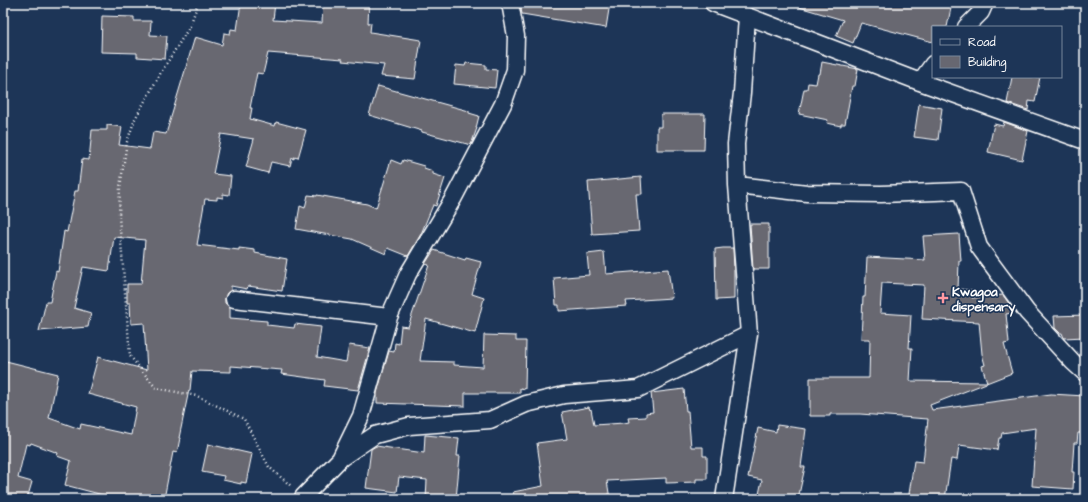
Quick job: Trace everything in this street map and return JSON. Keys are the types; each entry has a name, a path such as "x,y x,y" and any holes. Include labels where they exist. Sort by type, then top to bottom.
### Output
{"street":[{"path":"341,458 361,416 390,317 408,274 454,199 503,104 515,70 516,36 510,3"},
{"path":"713,3 920,82 1085,141"},
{"path":"967,26 981,12 985,3"},
{"path":"724,499 749,334 737,185 736,144 742,93 747,16"},
{"path":"920,82 932,65"},
{"path":"737,185 807,193 880,194 960,191 979,247 1027,312 1085,373"},
{"path":"234,299 390,317"},
{"path":"303,498 341,458 374,435 410,426 490,420 526,404 564,395 638,389 749,334"}],"path":[{"path":"198,3 190,26 134,119 127,142 120,188 119,216 130,356 156,388 197,396 244,419 269,466 303,498"}],"building":[{"path":"241,3 275,3 273,20 322,23 323,3 369,3 368,23 371,23 370,32 421,40 415,79 381,76 384,65 342,61 343,59 268,53 263,74 257,73 250,108 252,108 250,119 275,126 276,122 306,130 298,158 292,158 290,166 271,162 268,173 246,167 254,139 221,134 213,174 231,176 229,195 223,194 223,198 217,197 217,200 205,199 197,245 239,250 239,248 255,250 255,253 287,259 282,291 248,286 247,289 231,286 231,290 227,293 225,298 225,303 230,307 230,318 267,321 267,325 294,328 295,324 321,327 317,357 346,362 349,345 370,348 358,390 324,386 325,380 281,374 282,370 231,366 231,372 192,371 190,390 177,453 173,452 164,499 118,499 65,485 71,461 57,456 58,453 31,443 30,445 26,444 18,478 32,482 27,499 3,499 3,372 6,361 58,374 49,418 80,429 81,424 131,435 136,407 88,394 98,357 147,370 144,323 131,324 130,303 127,303 127,284 141,284 145,240 114,237 109,271 83,267 74,308 91,313 88,327 39,331 46,302 50,302 56,271 58,272 64,231 67,232 75,191 78,191 82,159 89,160 92,130 107,130 107,125 122,127 119,145 150,149 153,132 166,134 195,37 222,45 224,33 230,34 231,29 237,30"},
{"path":"520,3 610,3 606,28 522,14"},
{"path":"800,3 952,3 947,26 932,26 932,42 861,23 853,43 836,36 843,20 799,7"},
{"path":"102,16 134,17 134,21 151,21 150,35 167,36 165,59 137,57 137,53 101,52"},
{"path":"822,62 858,69 855,86 852,86 845,124 841,124 841,126 827,123 828,120 799,114 804,89 807,89 808,83 816,84 818,74 820,74"},
{"path":"466,63 486,65 486,69 497,70 495,88 454,84 456,65 465,66"},
{"path":"1012,78 1040,78 1035,102 1029,101 1028,110 1007,103"},
{"path":"378,86 469,111 469,113 479,116 477,128 471,145 422,132 369,115"},
{"path":"919,104 942,108 938,140 914,137"},
{"path":"661,114 705,114 704,150 657,150 657,127 661,127"},
{"path":"1004,122 1028,131 1022,160 988,152 994,124 1003,126"},
{"path":"391,160 401,164 403,160 424,166 424,168 433,171 433,174 445,178 436,206 433,205 421,234 408,256 388,248 386,254 352,239 296,229 300,206 305,208 308,195 317,195 367,204 376,208"},
{"path":"641,177 642,194 636,194 639,231 592,234 588,182"},
{"path":"750,224 769,224 769,269 753,269"},
{"path":"959,234 961,261 959,261 958,289 972,290 972,298 1003,295 1013,309 1013,313 1006,314 1009,343 1004,344 1012,373 930,405 932,410 1051,394 1085,396 1085,433 1078,433 1077,443 1074,443 1072,472 1074,472 1073,489 1032,486 1036,428 1002,433 1001,438 999,438 997,450 959,445 957,460 951,459 945,499 921,499 922,496 909,494 914,461 923,462 928,419 860,414 810,416 810,378 869,378 870,339 861,339 867,257 925,260 923,236","holes":["882,283 924,285 922,319 979,322 982,354 985,365 982,366 987,382 910,381 912,348 909,348 911,315 880,313"]},
{"path":"733,248 734,299 716,300 715,249"},
{"path":"434,250 465,260 466,258 481,262 472,294 484,298 475,333 426,319 420,361 454,362 454,365 483,367 484,335 516,336 516,341 526,341 525,389 520,388 520,393 465,393 465,406 377,403 377,393 389,351 394,352 395,343 399,344 401,326 408,327 429,265 425,264"},
{"path":"604,252 606,274 668,269 672,298 626,301 627,306 559,311 559,305 556,305 554,278 589,275 587,254"},
{"path":"1085,315 1085,337 1064,338 1062,333 1055,328 1054,316"},
{"path":"684,389 686,411 688,411 691,447 703,447 703,456 707,456 707,479 696,479 696,482 666,483 666,478 607,481 610,499 514,499 513,492 543,486 537,443 567,439 562,412 589,407 590,410 591,409 594,425 624,423 629,422 628,418 646,417 646,413 653,412 651,393"},
{"path":"777,425 806,429 801,467 805,467 798,499 758,499 762,480 748,477 758,428 776,432"},
{"path":"425,435 459,438 457,456 460,456 456,499 426,499 427,480 399,477 397,492 366,488 371,449 376,446 424,453"},
{"path":"208,444 252,454 246,483 241,482 241,484 223,480 224,476 202,472"}],"place":[{"name":"Kwagoa dispensary","path":"943,298"}]}
